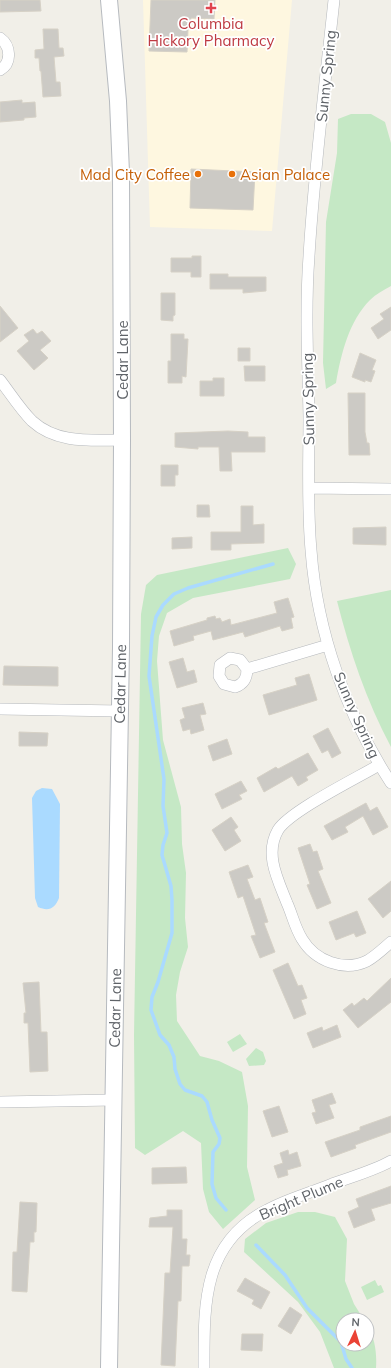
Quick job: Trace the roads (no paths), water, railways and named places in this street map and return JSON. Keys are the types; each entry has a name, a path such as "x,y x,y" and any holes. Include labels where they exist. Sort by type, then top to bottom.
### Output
{"main road":[{"name":"Cedar Lane","path":"109,1368 120,711 122,440 121,173 118,101 110,0"}],"street":[{"name":"Sunny Spring","path":"334,0 309,257 309,488 311,549 314,575 328,645 335,668 354,717 391,783"},
{"path":"0,38 7,46 9,52 7,64 0,70"},
{"path":"0,380 32,421 50,433 76,439 122,440"},
{"path":"309,488 391,489"},
{"path":"247,669 328,645"},
{"path":"0,709 120,711"},
{"path":"380,765 297,812 284,823 275,838 273,857 275,871 302,939 311,951 337,965 357,964 368,961 391,942"},
{"path":"0,1102 113,1100"},
{"name":"Bright Plume","path":"204,1368 204,1318 208,1284 227,1243 242,1226 268,1209 391,1161"}],"water":[{"path":"42,788 52,789 60,804 59,898 53,907 48,909 38,907 35,898 32,798 36,791"}],"waterway":[{"path":"226,1210 216,1198 212,1184 213,1152 219,1144 220,1138 212,1120 207,1102 202,1096 185,1090 180,1084 175,1069 174,1057 169,1045 160,1035 151,1010 152,997 158,982 172,933 172,900 171,886 162,855 163,845 167,833 163,806 164,779 149,676 152,636 156,617 163,605 174,594 188,588 273,564"},
{"path":"256,1245 285,1275 307,1308 341,1342 346,1359 352,1368"}],"place":[{"name":"Columbia Hickory Pharmacy","path":"211,8"},
{"name":"Mad City Coffee","path":"198,174"},
{"name":"Asian Palace","path":"232,174"}]}
